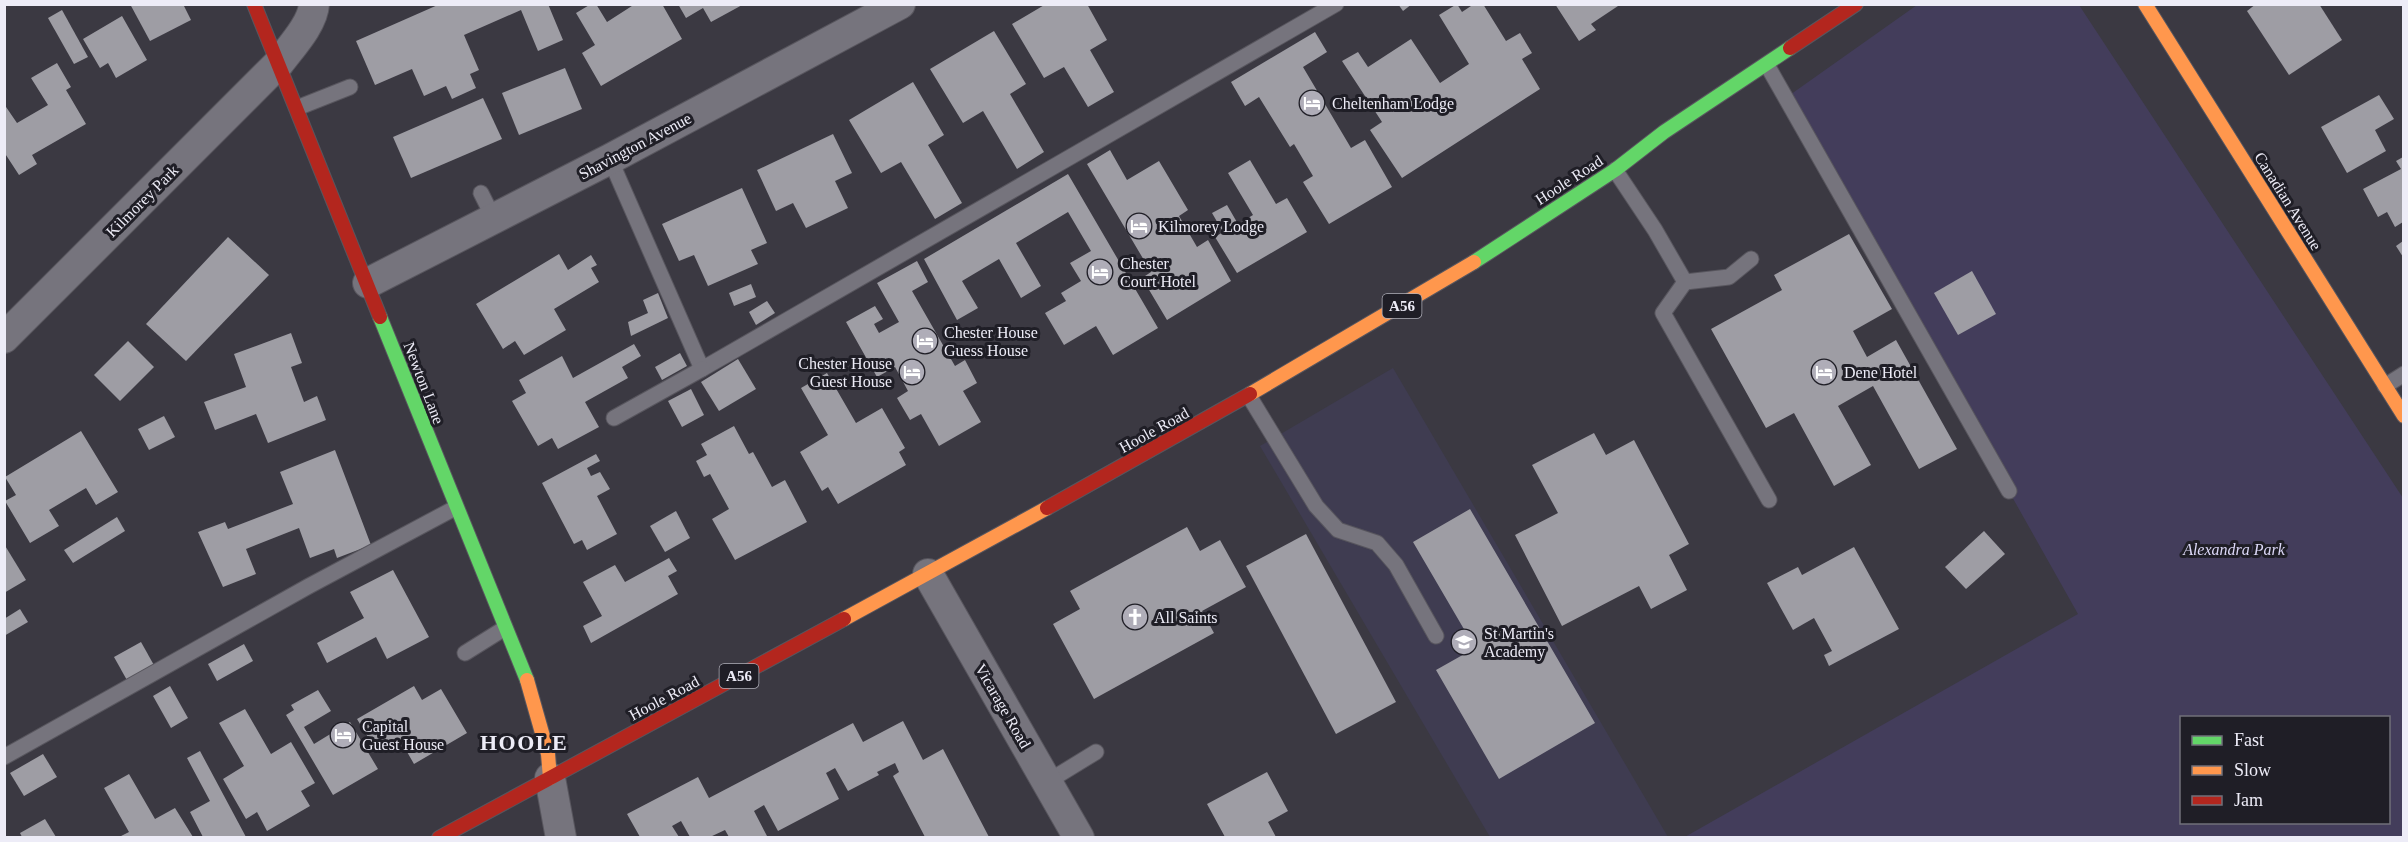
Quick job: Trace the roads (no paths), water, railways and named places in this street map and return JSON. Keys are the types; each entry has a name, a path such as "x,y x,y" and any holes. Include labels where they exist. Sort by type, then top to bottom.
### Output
{"main road":[{"name":"Newton Lane","path":"254,4 368,284 455,508 531,691 548,754 550,778"},
{"name":"Hoole Road","path":"439,837 928,574 1249,396 1481,258 1615,170 1664,132 1856,4"},
{"name":"Canadian Avenue","path":"2145,4 2403,416"}],"street":[{"name":"Kilmorey Park","path":"4,338 279,63 298,37 314,10 314,4"},
{"name":"Shavington Avenue","path":"368,284 487,206 610,159 900,4"},
{"name":"Vicarage Road","path":"928,574 1079,837"},
{"path":"550,778 561,837"}],"lane":[{"path":"614,418 1336,4"},
{"path":"1767,65 2008,490"},
{"path":"297,108 350,87"},
{"path":"610,159 702,369"},
{"path":"1615,170 1655,230 1685,282"},
{"path":"1750,259 1729,277 1685,282 1663,313 1769,500"},
{"path":"2385,386 2403,374"},
{"path":"1249,396 1316,506 1338,530 1377,543 1396,565 1436,636"},
{"path":"4,757 309,586 455,508"},
{"path":"465,653 505,628"},
{"path":"1047,782 1096,752"}],"place":[{"name":"Cheltenham Lodge","path":"1312,103"},
{"name":"Kilmorey Lodge","path":"1139,226"},
{"name":"Chester Court Hotel","path":"1100,272"},
{"name":"Chester House Guess House","path":"925,341"},
{"name":"Chester House Guest House","path":"912,372"},
{"name":"Dene Hotel","path":"1824,372"},
{"name":"All Saints","path":"1135,617"},
{"name":"St Martin's Academy","path":"1464,642"},
{"name":"Capital Guest House","path":"343,735"}],"district":[{"name":"HOOLE","path":"524,742"}],"park label":[{"name":"Alexandra Park","path":"2234,549"}]}
